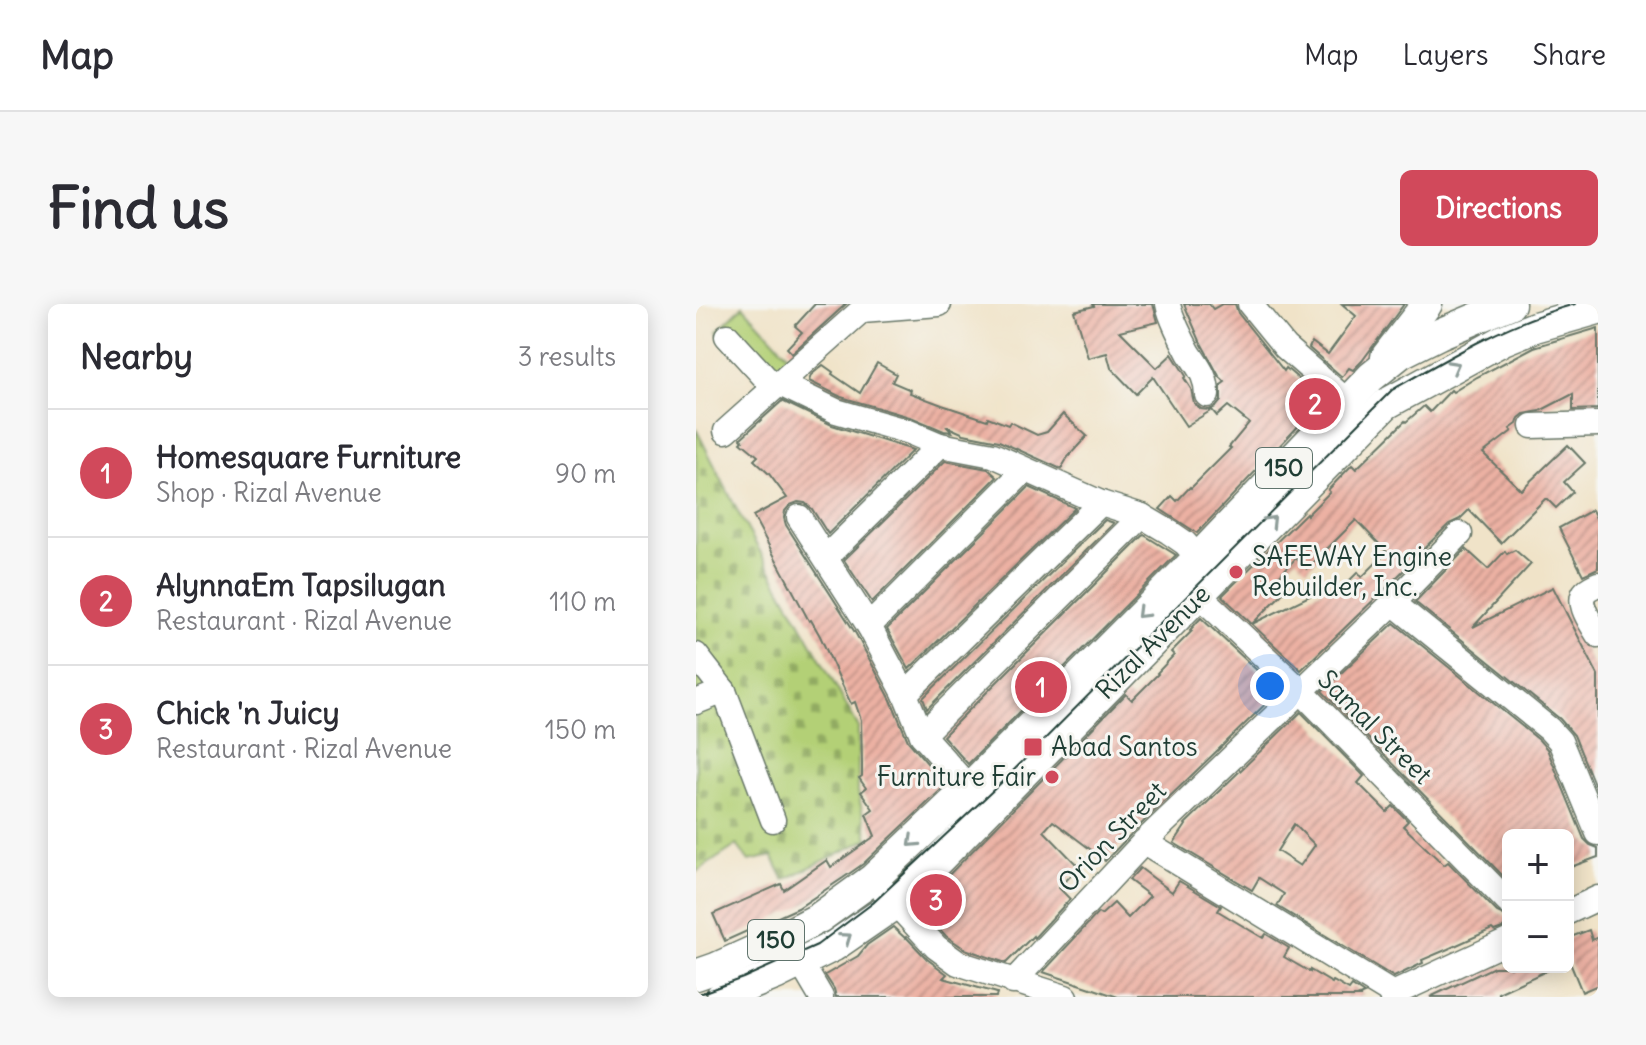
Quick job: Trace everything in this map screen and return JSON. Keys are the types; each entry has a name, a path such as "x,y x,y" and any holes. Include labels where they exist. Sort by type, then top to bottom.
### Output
{"main road":[{"path":"1371,377 1427,304"},
{"path":"1386,404 1439,334 1485,306"},
{"name":"Rizal Avenue","path":"696,975 769,944 819,918 873,879 969,788 1205,577 1386,404 1503,340 1535,327 1598,309"},
{"name":"Rizal Avenue","path":"728,995 834,946 895,904 1205,577 1347,401 1401,353 1439,334"}],"street":[{"path":"726,431 862,310 939,304"},
{"path":"1168,304 1183,343 1207,382 1207,395"},
{"path":"1250,304 1285,347 1347,401"},
{"path":"727,336 776,385"},
{"name":"Samal Street","path":"776,385 836,411 909,432 940,445 993,455 1101,503 1142,516 1185,543 1205,577 1301,691 1507,901"},
{"path":"1532,426 1598,424"},
{"path":"826,557 940,445"},
{"path":"869,626 1025,470"},
{"path":"905,694 1101,503"},
{"path":"922,735 1142,516"},
{"path":"799,517 869,626 905,694 922,735 969,788"},
{"name":"Orion Street","path":"1013,982 1144,842 1393,603 1460,534"},
{"path":"1598,584 1586,590 1582,598 1583,607 1598,635"},
{"path":"1393,603 1560,741 1598,833"},
{"path":"696,655 724,691 773,820"},
{"path":"696,702 724,691"},
{"path":"1144,842 1392,995 1502,944"},
{"path":"873,879 936,947 958,963 1065,997"},
{"path":"1574,909 1598,898"},
{"path":"801,963 821,997"}],"green space":[{"path":"743,306 794,362 768,386 717,331"},
{"path":"696,429 740,516 858,726 858,792 868,839 784,880 772,856 749,861 737,845 696,872"}],"building":[{"path":"815,304 846,304 792,353 787,348 802,332 795,326"},
{"path":"1093,304 1153,304 1158,322 1120,331 1157,368 1172,354 1186,376 1184,378 1191,389 1194,403 1201,409 1216,407 1221,401 1221,385 1225,382 1200,341 1184,304 1209,304 1213,309 1222,304 1235,304 1238,313 1284,371 1286,368 1323,400 1197,533 1160,509 1172,496 1177,501 1191,488 1231,448 1249,423 1228,406 1217,416 1212,410 1186,426 1153,377 1136,394 1111,368 1107,353 1088,358 1074,311"},
{"path":"1342,304 1404,304 1362,361 1353,370 1349,368 1342,377 1309,348 1312,342 1328,354 1356,316"},
{"path":"1598,328 1598,409 1573,410 1573,394 1540,411 1524,414 1510,429 1512,431 1483,453 1521,490 1568,445 1585,463 1564,482 1573,492 1556,508 1545,499 1501,543 1469,510 1449,524 1301,670 1222,596 1330,492 1328,490 1352,465 1356,469 1405,421 1424,406 1430,412 1451,390 1453,392 1534,347","holes":["1356,520 1387,552 1362,577 1358,572 1340,590 1334,584 1252,624 1287,589 1277,578 1296,558 1307,569"]},
{"path":"877,363 896,374 892,382 911,390 910,393 942,405 987,420 988,417 1008,425 1010,422 1037,435 1047,432 1063,414 1087,436 1061,469 999,441 964,434 946,426 952,432 944,431 913,418 841,397 809,381 811,375 823,365 860,393"},
{"path":"782,401 832,425 913,450 828,534 805,503 790,505 784,518 856,634 891,700 908,741 946,785 863,864 798,908 725,941 713,914 781,884 784,890 827,860 831,867 875,836 866,814 873,809 861,792 866,788 859,778 862,776 861,720 855,702 851,704 820,636 753,516 787,498 754,460 758,456 741,442 741,438"},
{"path":"945,461 988,469 997,477 872,602 844,560"},
{"path":"1029,487 1075,508 909,669 887,629"},
{"path":"1592,510 1598,522 1598,568 1583,575 1559,528"},
{"path":"1105,520 1114,523 927,709 923,698"},
{"path":"1144,535 1176,555 968,764 943,736"},
{"path":"1466,549 1488,569 1505,551 1507,554 1515,550 1531,564 1473,627 1553,587 1598,675 1598,794 1574,735 1560,719 1415,602"},
{"path":"1201,618 1279,691 1105,861 1053,821 1044,831 1079,867 1059,888 1070,899 1006,963 965,949 946,936 927,915 944,896 936,888 1126,694 1132,700 1158,674 1174,655 1171,652"},
{"path":"1394,623 1547,749 1584,839 1598,848 1598,857 1574,866 1574,829 1502,829 1502,875 1322,691"},
{"path":"1301,712 1364,776 1358,783 1387,812 1393,806 1408,821 1403,826 1444,865 1448,862 1502,914 1502,928 1492,929 1422,960 1423,963 1394,977 1277,906 1284,894 1259,878 1252,890 1174,843 1186,825","holes":["1294,824 1315,845 1300,866 1277,851"]},
{"path":"1140,868 1172,892 1179,881 1221,906 1218,911 1263,938 1266,934 1289,948 1284,957 1332,983 1349,990 1352,986 1364,994 1361,997 1118,997 1043,972 1098,913 1101,915 1114,903 1128,918 1150,896 1129,880"},
{"path":"893,927 947,974 943,978 997,993 996,997 836,997 825,975 858,956 867,945"},
{"path":"1589,930 1592,940 1598,937 1598,985 1582,992 1574,973 1574,936"},
{"path":"1494,967 1502,967 1502,973 1542,973 1498,993 1500,997 1430,997"}],"tram line":[{"path":"696,995 817,945 873,903 1003,781 1392,390 1503,330 1575,304"}],"place":[{"name":"AlynnaEm Tapsilugan","path":"1315,404"},
{"name":"SAFEWAY Engine Rebuilder, Inc.","path":"1236,572"},
{"name":"Homesquare Furniture","path":"1041,687"},
{"name":"Abad Santos","path":"1033,747"},
{"name":"Furniture Fair","path":"1052,777"},
{"name":"Chick 'n Juicy","path":"936,900"}]}
